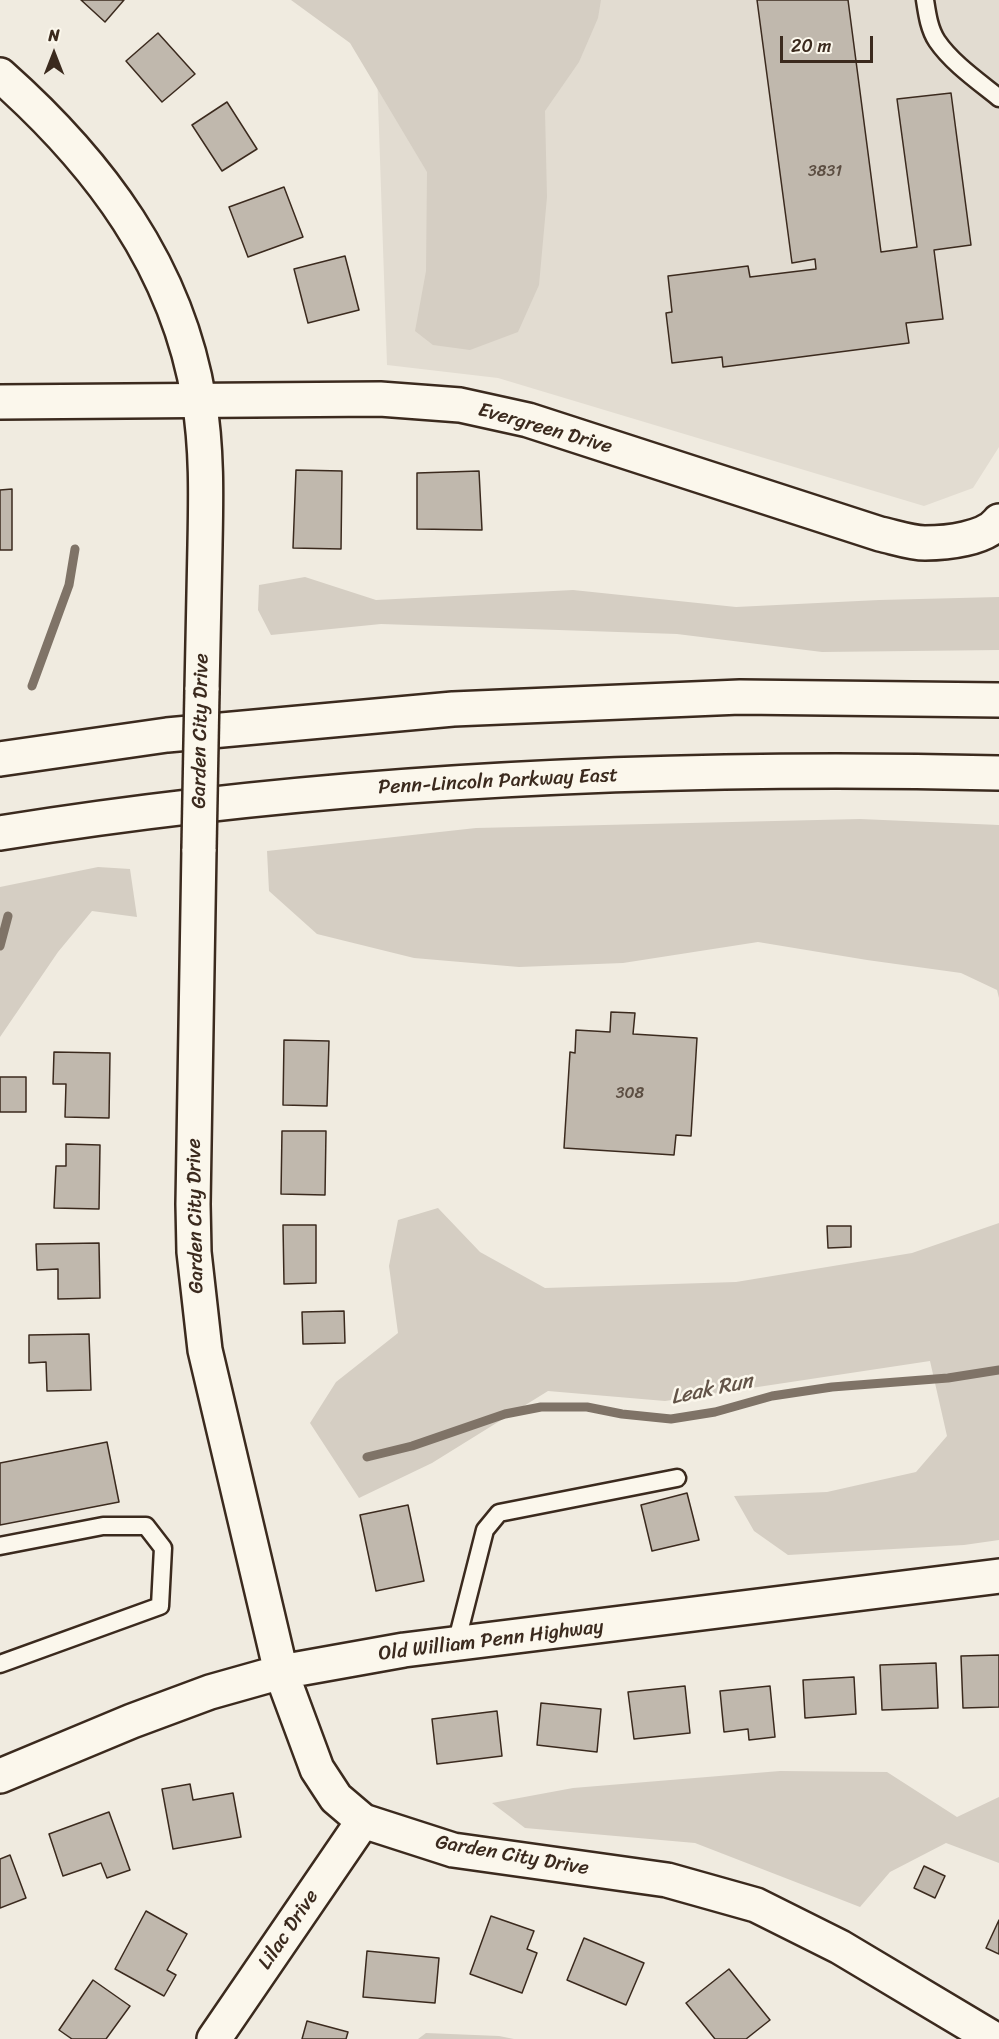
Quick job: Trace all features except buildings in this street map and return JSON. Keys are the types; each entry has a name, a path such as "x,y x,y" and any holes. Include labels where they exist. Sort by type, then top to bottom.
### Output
{"main road":[{"name":"Garden City Drive","path":"0,75 38,108 94,170 132,223 172,302 185,339 200,401 206,481 194,1252 205,1350 281,1672 317,1769 336,1798 363,1821 453,1850 667,1880 756,1905 840,1947 994,2039"},
{"name":"Evergreen Drive","path":"0,402 380,399 460,405 528,420 880,534 924,543 970,539 996,526 999,521"},
{"path":"0,759 167,735 453,709 740,697 999,700"},
{"name":"Penn-Lincoln Parkway East","path":"0,833 176,808 458,782 741,770 999,773"},
{"name":"Old William Penn Highway","path":"0,1776 132,1721 210,1692 281,1672 404,1650 999,1576"},
{"name":"Lilac Drive","path":"214,2039 363,1821"}],"lane":[{"path":"925,0 928,19 935,39 951,57 999,98"},
{"path":"456,1644 484,1530 499,1513 677,1478"},
{"path":"0,1546 103,1526 146,1526 163,1548 160,1606 0,1664"}],"shaded area":[{"path":"291,0 601,0 598,18 579,62 545,111 547,197 539,285 518,332 470,350 433,345 415,331 426,271 427,172 350,43"},
{"path":"400,0 999,0 999,447 973,488 924,506 498,378 387,365 375,13"},
{"path":"305,577 376,600 573,590 736,607 999,597 999,650 822,652 677,634 381,624 271,635 258,610 259,585"},
{"path":"860,819 999,825 999,998 997,990 961,973 758,942 623,963 519,967 414,958 317,934 269,891 267,851 476,828"},
{"path":"98,867 130,869 137,917 92,911 58,952 0,1037 0,887"},
{"path":"438,1208 480,1252 545,1288 736,1282 912,1253 999,1223 999,1540 964,1545 788,1555 754,1531 734,1496 827,1492 916,1472 947,1436 930,1361 665,1401 548,1391 432,1463 359,1498 310,1423 336,1382 398,1333 389,1266 398,1220"},
{"path":"780,1771 887,1772 957,1817 999,1797 999,1863 946,1843 890,1872 860,1907 695,1843 525,1828 492,1803 573,1788"},
{"path":"426,2033 499,2036 514,2039 418,2039"}],"waterway":[{"path":"32,686 69,585 75,549"},
{"path":"0,946 8,916"},
{"name":"Leak Run","path":"367,1457 412,1446 505,1414 541,1407 587,1407 622,1414 671,1419 715,1412 772,1396 832,1387 948,1378 999,1370"}]}
